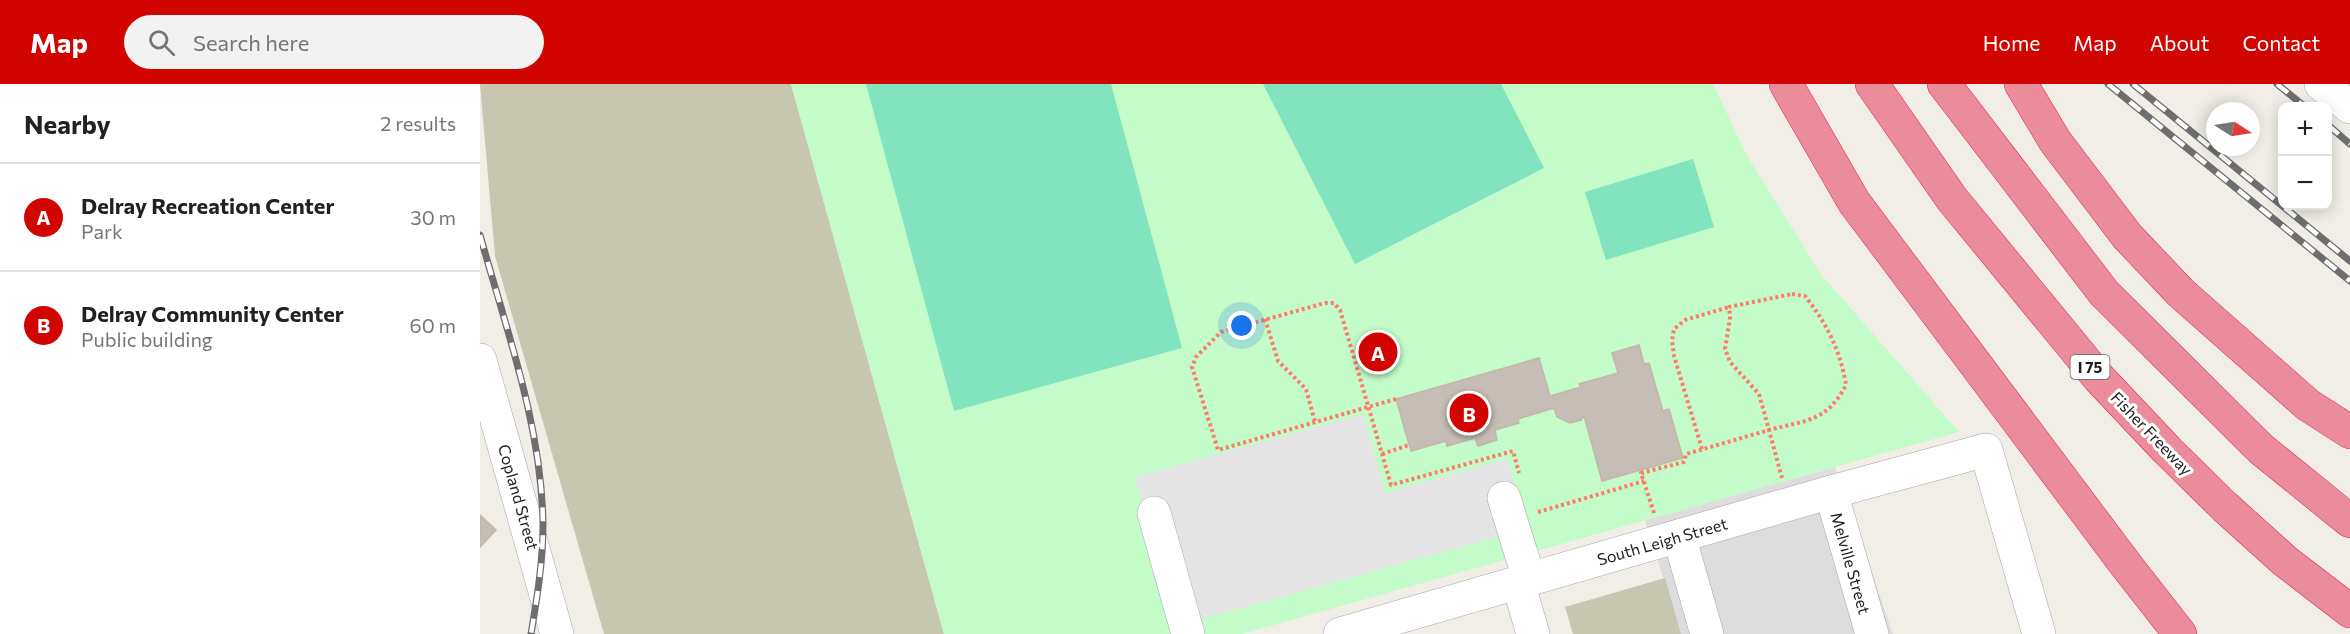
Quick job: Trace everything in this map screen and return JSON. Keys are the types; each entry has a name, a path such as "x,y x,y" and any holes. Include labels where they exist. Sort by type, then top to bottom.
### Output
{"highway":[{"path":"1786,84 1854,202 2180,634"},
{"name":"Fisher Freeway","path":"1872,84 1952,199 2099,378 2225,507 2285,561 2350,611"},
{"path":"1944,84 2104,294 2261,449 2350,520"},
{"path":"2021,84 2055,141 2127,236 2181,293 2308,405 2350,432"}],"street":[{"path":"2321,84 2350,107"},
{"name":"Copland Street","path":"480,360 557,634"},
{"name":"South Leigh Street","path":"1359,631 1831,492 1986,450 2039,634"},
{"name":"Melville Street","path":"1831,492 1872,634"},
{"path":"1519,498 1523,581 1533,634"},
{"path":"1154,513 1188,634"},
{"path":"1679,536 1707,634"}],"path":[{"path":"1655,515 1641,473 1684,462 1686,454 1702,450 1823,415 1839,397 1846,385 1839,356 1816,310 1806,296 1792,294 1730,307 1685,320 1674,329 1672,341 1674,356 1702,450"},
{"path":"1396,399 1368,406 1218,450 1192,367 1196,357 1221,332 1325,303 1334,303 1340,310 1368,406 1382,454 1391,485 1513,451 1519,498 1644,481"},
{"path":"1730,307 1725,350 1730,362 1759,394 1783,480"},
{"path":"1265,319 1278,361 1306,389 1315,422"},
{"path":"1382,454 1409,445"}],"shaded area":[{"path":"480,84 791,84 944,634 604,634 495,256"},
{"path":"1363,414 1385,493 1507,459 1526,529 1176,626 1135,477"},
{"path":"1835,467 1893,634 1681,634 1645,520"},
{"path":"1665,578 1681,634 1573,634 1565,607"}],"green space":[{"path":"791,84 1713,84 1746,154 1820,273 1959,432 1242,634 944,634"},
{"path":"866,84 1111,84 1182,348 954,411"},
{"path":"1263,84 1501,84 1544,168 1355,264"},
{"path":"1693,159 1714,227 1606,260 1585,192"}],"building":[{"path":"1639,345 1644,364 1649,363 1663,411 1669,409 1683,458 1602,481 1584,416 1581,420 1570,423 1557,417 1554,408 1518,419 1519,423 1495,430 1497,440 1478,446 1475,438 1447,446 1446,441 1411,451 1396,399 1539,358 1550,396 1581,387 1579,384 1618,373 1612,353"},
{"path":"480,515 496,530 480,547"}],"railway":[{"path":"2108,84 2350,281"},
{"path":"2133,84 2350,261"},
{"path":"2277,84 2299,102"},
{"path":"2332,128 2350,144"},
{"path":"480,235 521,378 541,488 543,539 531,634"}],"place":[{"name":"Delray Recreation Center","path":"1378,352"},
{"name":"Delray Community Center","path":"1469,413"}]}
